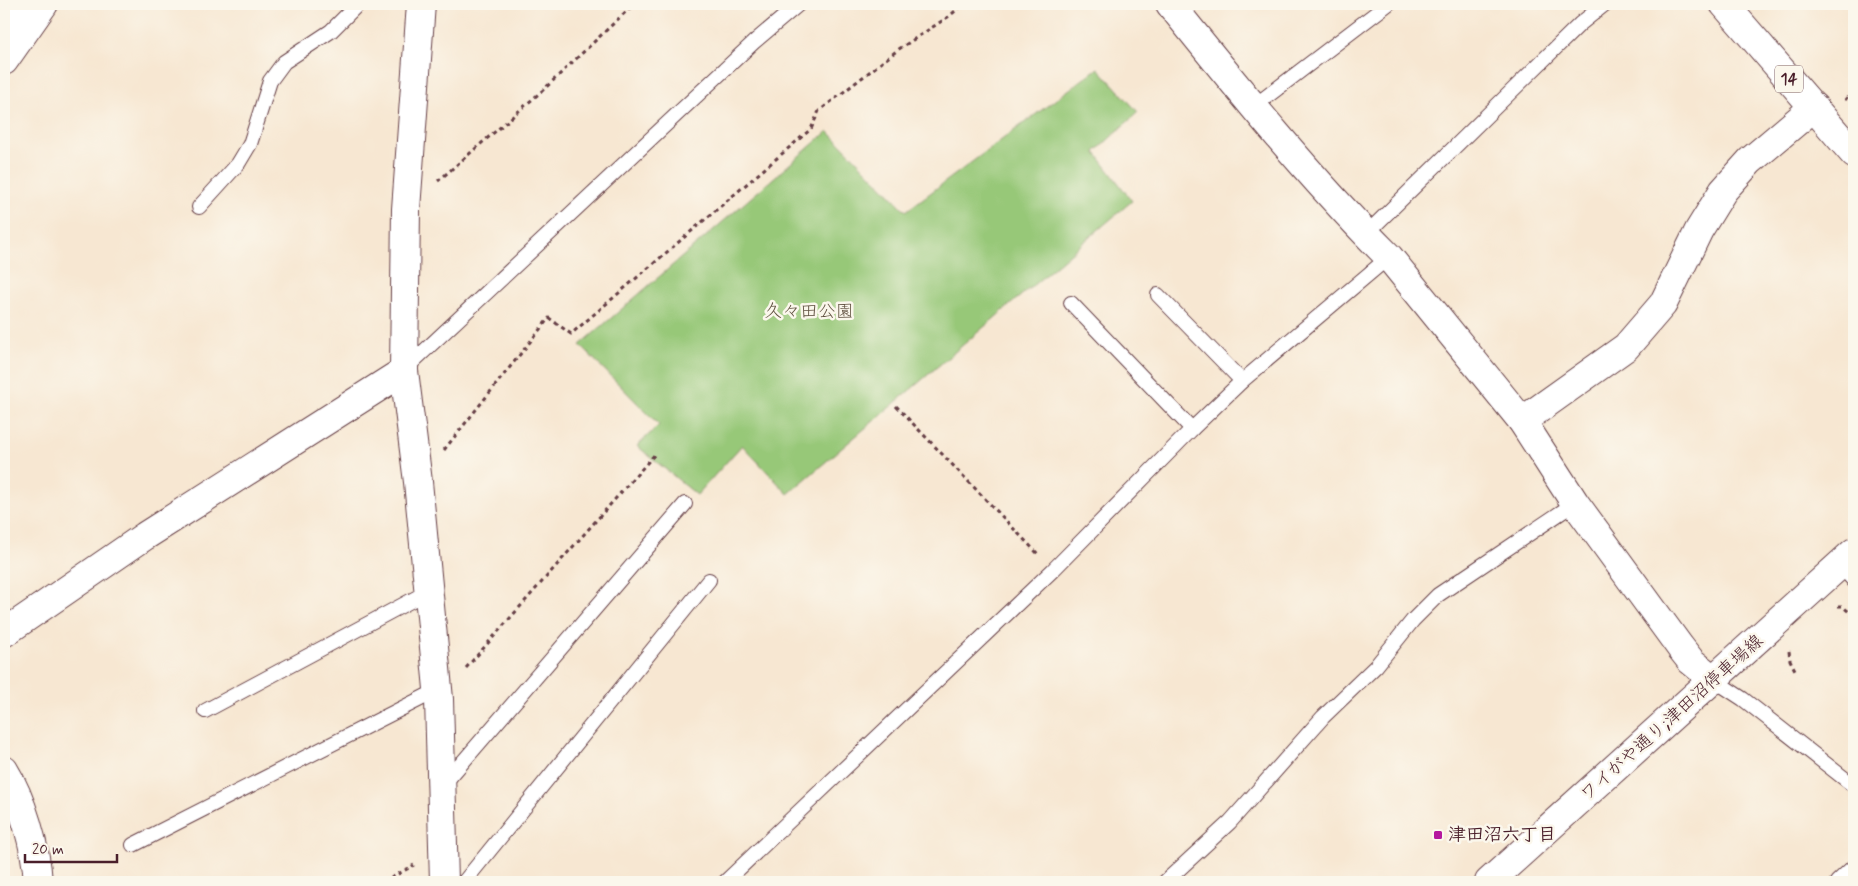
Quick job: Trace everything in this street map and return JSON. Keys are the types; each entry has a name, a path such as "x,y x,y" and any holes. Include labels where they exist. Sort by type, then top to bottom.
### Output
{"main road":[{"path":"4,22 16,4"},
{"path":"4,62 44,4"},
{"path":"421,4 406,209 404,371 418,482 438,695 444,882"},
{"path":"1170,4 1252,108 1389,257 1522,422 1575,503 1680,647 1691,660 1714,680"},
{"name":"14","path":"1724,4 1854,154"},
{"path":"1522,422 1626,347 1663,304 1698,230 1723,191 1750,161 1814,106"},
{"path":"4,633 145,536 404,371"},
{"name":"ワイがや通り;津田沼停車場線","path":"1489,882 1714,680 1850,566"},
{"path":"4,770 14,787 37,860 38,882"}],"lane":[{"path":"199,207 238,164 250,144 270,81 284,62 331,31 358,4"},
{"path":"404,371 754,42 799,4"},
{"path":"1252,108 1388,4"},
{"path":"1366,234 1580,24 1605,4"},
{"path":"725,882 1053,570 1242,380 1389,257"},
{"path":"1158,295 1242,380"},
{"path":"1071,304 1192,429"},
{"path":"1165,882 1230,822 1323,717 1376,666 1413,620 1438,595 1575,503"},
{"path":"441,788 685,504"},
{"path":"464,882 709,580"},
{"path":"205,711 429,591"},
{"path":"1714,680 1743,699 1854,786"},
{"path":"133,845 438,695"},
{"path":"1838,882 1854,866"}],"path":[{"path":"406,209 542,91 634,4"},
{"path":"418,482 549,318 571,334 811,130 819,111 899,49 948,17 964,4"},
{"path":"896,406 1053,570"},
{"path":"438,695 654,454"}],"green space":[{"name":"久々田公園","path":"1098,68 1138,112 1095,152 1132,201 788,494 742,445 697,495 637,446 659,425 580,345 828,131 906,211"}],"place":[{"name":"津田沼六丁目","path":"1438,835"}]}
